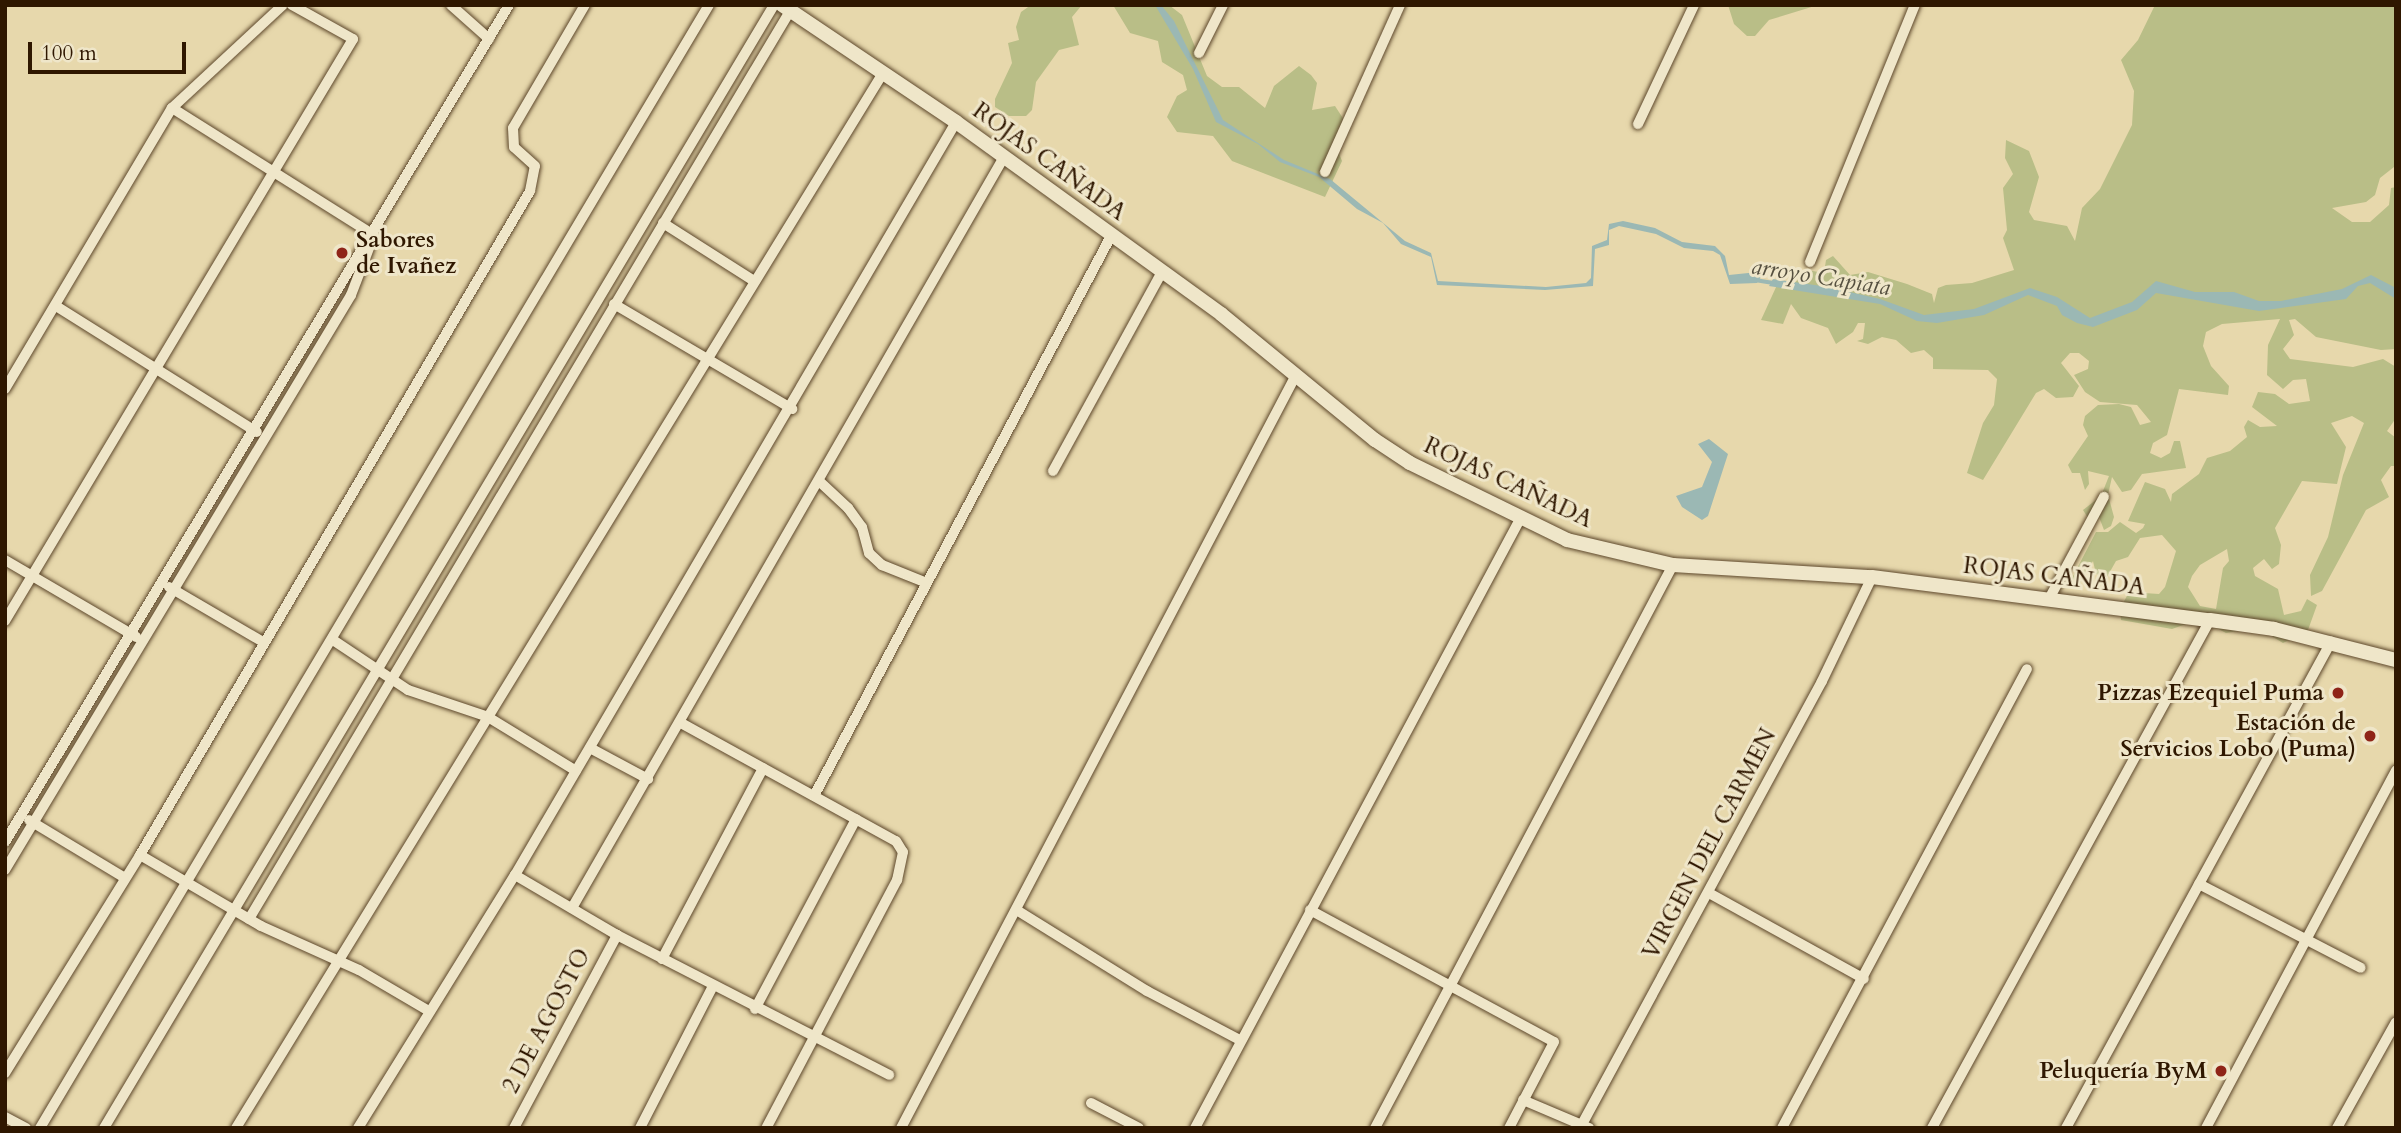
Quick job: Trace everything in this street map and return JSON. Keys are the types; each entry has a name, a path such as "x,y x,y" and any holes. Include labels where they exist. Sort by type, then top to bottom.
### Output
{"main road":[{"name":"ROJAS CAÑADA","path":"786,8 956,122 1221,314 1295,377 1401,457 1520,519 1601,551 1673,565 1871,577 2210,620 2331,642 2396,660"}],"street":[{"path":"5,389 172,107 283,5"},
{"path":"5,621 353,39 292,5"},
{"path":"451,5 489,39"},
{"path":"21,844 6,837 336,286 374,235 509,5"},
{"path":"5,1073 140,855 530,191 535,166 514,147 513,128 585,5"},
{"path":"40,1128 709,5"},
{"path":"104,1128 774,5"},
{"path":"1199,53 1223,5"},
{"path":"1325,172 1400,5"},
{"path":"1638,124 1694,5"},
{"path":"1810,261 1915,5"},
{"path":"249,919 663,223 786,8"},
{"path":"236,1128 883,73"},
{"path":"172,107 374,235"},
{"path":"358,1128 515,875 792,409 956,122"},
{"path":"572,908 681,723 1004,157"},
{"path":"663,223 754,281"},
{"path":"5,870 351,295 374,235"},
{"path":"814,796 1111,236"},
{"path":"1053,471 1162,272"},
{"path":"614,304 792,409"},
{"path":"56,306 265,438"},
{"path":"901,1128 1018,911 1295,377"},
{"path":"819,481 848,508 862,527 869,553 882,565 927,583"},
{"path":"2049,599 2104,497"},
{"path":"1195,1128 1520,519"},
{"path":"5,560 143,641"},
{"path":"1375,1128 1673,565"},
{"name":"VIRGEN DEL CARMEN","path":"1584,1126 1709,893 1871,577"},
{"path":"160,581 263,642"},
{"path":"1932,1128 2210,620"},
{"path":"333,640 408,690 488,717 576,771"},
{"path":"2066,1128 2331,642"},
{"path":"1782,1128 1864,979 2026,669"},
{"path":"681,723 896,841 903,852 902,863 766,1128"},
{"path":"590,748 648,779"},
{"path":"662,959 762,768"},
{"path":"2206,1128 2396,770"},
{"path":"22,814 125,878"},
{"path":"755,1009 856,819"},
{"path":"140,855 249,919 338,961 429,1011"},
{"path":"515,875 617,935 811,1039 889,1076"},
{"path":"2199,884 2361,968"},
{"path":"1709,893 1864,979"},
{"path":"1310,910 1450,983 1555,1042 1509,1128"},
{"path":"1018,911 1147,991 1240,1040"},
{"name":"2 DE AGOSTO","path":"517,1126 617,935"},
{"path":"640,1128 713,986"},
{"path":"2337,1128 2396,1022"},
{"path":"1524,1100 1584,1126"},
{"path":"1091,1103 1139,1128"},
{"path":"5,1117 26,1128"}],"green space":[{"path":"1031,5 1082,5 1072,17 1079,45 1059,50 1036,82 1032,110 1026,116 1009,116 995,107 995,99 1012,63 1008,43 1019,40 1016,27 1021,12"},
{"path":"1113,5 1169,5 1182,15 1207,76 1222,87 1239,87 1265,108 1274,86 1299,66 1311,75 1317,83 1312,110 1335,106 1348,126 1338,151 1342,161 1325,197 1232,161 1213,136 1177,132 1167,117 1177,96 1187,90 1183,75 1162,62 1158,41 1130,33"},
{"path":"1728,5 1818,5 1769,20 1755,36 1747,36 1734,24"},
{"path":"2155,5 2396,5 2394,167 2380,178 2375,195 2366,202 2332,208 2352,222 2370,222 2389,205 2391,188 2396,187 2396,349 2381,350 2316,337 2295,319 2289,320 2294,335 2283,349 2290,359 2353,367 2383,359 2396,367 2396,418 2387,431 2396,438 2396,466 2391,466 2381,480 2389,497 2366,510 2322,591 2311,596 2310,575 2328,537 2343,475 2364,423 2352,416 2331,423 2346,447 2337,484 2302,481 2275,528 2281,545 2279,564 2272,569 2264,559 2253,568 2255,576 2278,589 2284,615 2301,611 2307,599 2317,605 2308,630 2283,643 2258,628 2226,633 2200,619 2172,629 2121,620 2120,609 2129,592 2159,594 2165,587 2176,551 2162,535 2140,538 2128,557 2116,561 2107,577 2096,574 2093,561 2080,584 2071,586 2070,582 2096,532 2108,532 2120,522 2136,533 2143,528 2145,524 2128,521 2145,482 2165,489 2171,502 2172,494 2199,474 2207,458 2230,451 2247,437 2244,427 2248,420 2260,427 2277,426 2252,407 2258,392 2275,394 2289,404 2310,401 2306,379 2293,380 2283,389 2267,375 2268,345 2280,319 2222,324 2206,332 2203,346 2211,366 2229,386 2228,395 2179,389 2167,435 2153,443 2150,453 2161,458 2170,453 2174,441 2180,441 2186,468 2142,474 2131,490 2122,492 2112,477 2108,495 2114,517 2111,526 2104,530 2099,517 2088,518 2083,510 2101,496 2109,476 2088,471 2089,484 2085,490 2080,473 2072,473 2068,465 2088,436 2083,425 2085,416 2098,405 2119,404 2131,407 2140,425 2151,422 2137,405 2100,402 2085,392 2074,375 2088,369 2089,361 2079,353 2070,353 2061,363 2079,386 2073,397 2056,398 2044,389 2036,393 1983,480 1967,473 1983,423 1994,405 1997,379 1988,370 1933,369 1933,358 1924,350 1911,353 1896,340 1882,337 1868,344 1857,341 1863,339 1865,323 1858,323 1853,332 1836,344 1828,328 1801,318 1791,304 1783,324 1761,320 1777,285 1790,288 1807,270 1824,273 1826,260 1833,256 1850,275 1868,272 1907,284 1932,294 1934,303 1938,288 1972,283 2014,270 2003,238 2007,230 2003,188 2013,174 2005,158 2006,140 2029,151 2039,177 2029,212 2034,220 2067,226 2075,241 2082,208 2100,189 2132,125 2134,91 2121,60 2138,40","holes":["2227,549 2229,561 2223,568 2216,609 2200,606 2188,587 2192,576 2200,565"]}],"water":[{"path":"1155,5 1161,5 1174,21 1223,120 1284,160 1330,179 1405,241 1431,253 1438,281 1546,287 1586,283 1591,278 1592,246 1607,240 1609,224 1623,221 1655,228 1682,242 1715,246 1725,256 1729,275 1758,272 1761,277 1757,283 1730,284 1720,255 1713,251 1684,248 1656,234 1619,226 1609,230 1609,245 1595,249 1593,286 1545,290 1437,285 1431,257 1401,244 1383,223 1357,209 1319,177 1280,162 1258,144 1216,122 1193,69"},
{"path":"2371,275 2396,288 2396,299 2370,283 2358,286 2346,299 2259,311 2156,293 2137,310 2093,327 2077,323 2062,315 2057,306 2028,295 1984,315 1937,323 1917,321 1880,304 1769,286 1773,279 1828,287 1880,299 1924,315 1974,309 2030,288 2057,297 2090,318 2132,302 2156,281 2195,292 2234,292 2259,301 2281,301 2342,289"},
{"path":"1709,439 1728,454 1708,516 1702,520 1682,507 1676,496 1702,487 1712,462 1698,444"}],"waterway":[{"name":"arroyo Capiata","path":"1755,280 1775,283"}],"place":[{"name":"Sabores de Ivañez","path":"342,253"},
{"name":"Pizzas Ezequiel Puma","path":"2338,693"},
{"name":"Estación de Servicios Lobo (Puma)","path":"2370,736"},
{"name":"Peluquería ByM","path":"2221,1071"}]}
